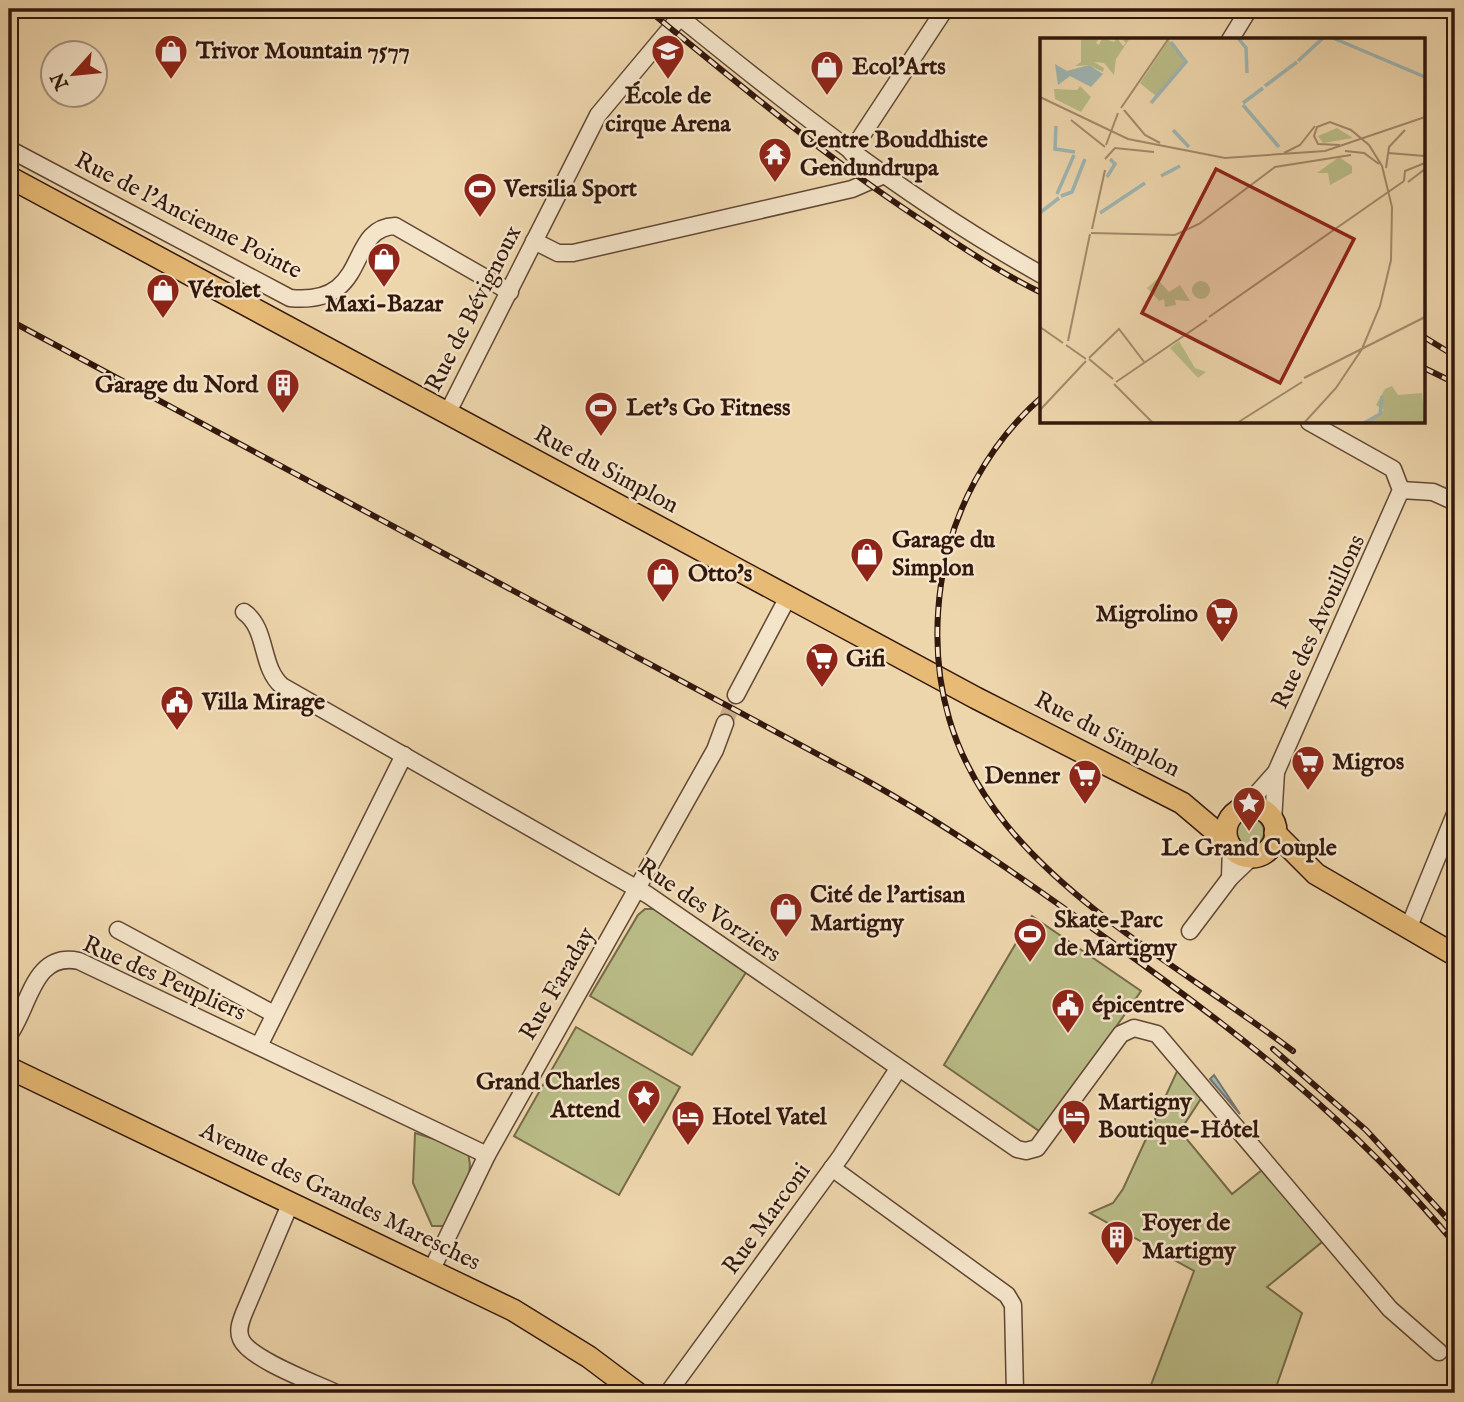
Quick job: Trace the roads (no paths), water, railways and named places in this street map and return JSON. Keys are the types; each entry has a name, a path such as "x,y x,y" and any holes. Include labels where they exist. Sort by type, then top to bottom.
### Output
{"main road":[{"name":"Rue du Simplon","path":"9,177 976,698 1182,803 1230,844"},
{"name":"Rue du Simplon","path":"1182,803 1240,810"},
{"path":"1316,874 1260,809 1240,810 1227,824 1230,844 1240,854 1316,874 1455,955"},
{"path":"1255,856 1270,848 1274,827"},
{"name":"Avenue des Grandes Maresches","path":"9,1068 432,1269 560,1338 637,1393"}],"street":[{"path":"851,152 944,9"},
{"path":"1231,38 1249,9"},
{"path":"675,13 884,176 975,237 1040,274"},
{"name":"Rue de Bévignoux","path":"447,414 598,115 675,13"},
{"name":"Rue de l'Ancienne Pointe","path":"9,149 290,298 312,300 331,295 347,281 372,234 382,227 395,226 509,292"},
{"path":"534,242 558,253 573,253 852,188 884,176"},
{"path":"1313,424 1393,469 1401,490 1433,492 1455,502"},
{"name":"Rue des Avouillons","path":"1240,810 1276,772 1401,490"},
{"path":"736,695 788,597"},
{"name":"Rue des Vorziers","path":"244,611 254,623 277,682 638,889 1017,1149 1027,1152 1037,1148 1121,1034 1134,1028 1157,1034 1390,1309 1439,1352"},
{"name":"Rue Faraday","path":"432,1269 487,1155 715,750 725,723"},
{"name":"Rue des Peupliers","path":"259,1046 404,755"},
{"name":"Rue des Avouillons","path":"1274,827 1276,772"},
{"path":"1408,929 1455,814"},
{"path":"1230,844 1230,878"},
{"path":"1190,931 1230,878 1255,856"},
{"name":"Rue des Peupliers","path":"118,930 274,1014"},
{"name":"Rue des Peupliers","path":"9,1035 41,971 50,963 65,959 79,961 487,1155"},
{"name":"Rue Marconi","path":"668,1393 832,1168 898,1069"},
{"path":"832,1168 1007,1295 1013,1305 1015,1393"},
{"path":"291,1202 248,1303 239,1334 250,1350 336,1393"}],"water":[{"path":"1214,1075 1240,1114 1210,1079"}],"tunnel":[{"path":"725,723 736,695"}],"railway":[{"path":"647,9 786,122 858,176 972,254 1040,292"},
{"path":"9,320 862,778 957,835 1110,941 1204,1010 1293,1081 1376,1158 1455,1244"},
{"path":"1426,338 1455,356"},
{"path":"1426,369 1455,383"},
{"path":"1040,399 1005,436 975,481 953,531 946,557 941,584 939,670 958,744 994,808 1042,864 1100,914 1293,1051"},
{"path":"1273,1049 1366,1130 1455,1227"}],"place":[{"name":"Trivor Mountain 7577","path":"171,81"},
{"name":"École de cirque Arena","path":"668,81"},
{"name":"Ecol'Arts","path":"827,97"},
{"name":"Centre Bouddhiste Gendundrupa","path":"775,184"},
{"name":"Versilia Sport","path":"480,219"},
{"name":"Maxi-Bazar","path":"384,289"},
{"name":"Vérolet","path":"163,320"},
{"name":"Garage du Nord","path":"283,415"},
{"name":"Let's Go Fitness","path":"601,438"},
{"name":"Garage du Simplon","path":"867,584"},
{"name":"Otto's","path":"663,604"},
{"name":"Migrolino","path":"1222,644"},
{"name":"Gifi","path":"822,689"},
{"name":"Villa Mirage","path":"177,732"},
{"name":"Migros","path":"1308,792"},
{"name":"Denner","path":"1085,806"},
{"name":"Le Grand Couple","path":"1249,833"},
{"name":"Cité de l'artisan Martigny","path":"786,939"},
{"name":"Skate-Parc de Martigny","path":"1030,964"},
{"name":"épicentre","path":"1068,1035"},
{"name":"Grand Charles Attend","path":"644,1126"},
{"name":"Martigny Boutique-Hôtel","path":"1074,1146"},
{"name":"Hotel Vatel","path":"688,1147"},
{"name":"Foyer de Martigny","path":"1117,1267"}]}
